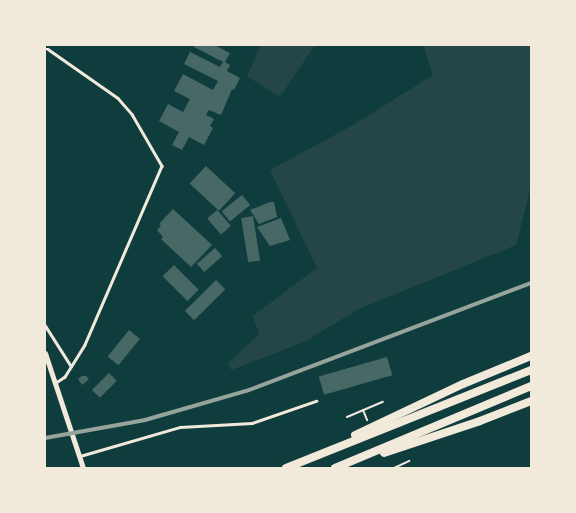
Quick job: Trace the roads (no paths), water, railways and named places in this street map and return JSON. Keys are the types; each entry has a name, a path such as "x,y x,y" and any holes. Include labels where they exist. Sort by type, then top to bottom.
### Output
{"main road":[{"path":"324,452 454,388 531,356"},
{"path":"286,468 531,370"},
{"path":"336,468 531,386"},
{"path":"336,468 480,421 531,401"}],"street":[{"path":"45,353 83,468"}],"lane":[{"path":"45,49 48,49 118,98 132,114 162,166 85,345 65,377 56,382"},
{"path":"45,325 71,366"},
{"path":"80,456 180,427 252,423 316,401"}],"railway":[{"path":"45,438 145,420 249,390 531,283"}]}
